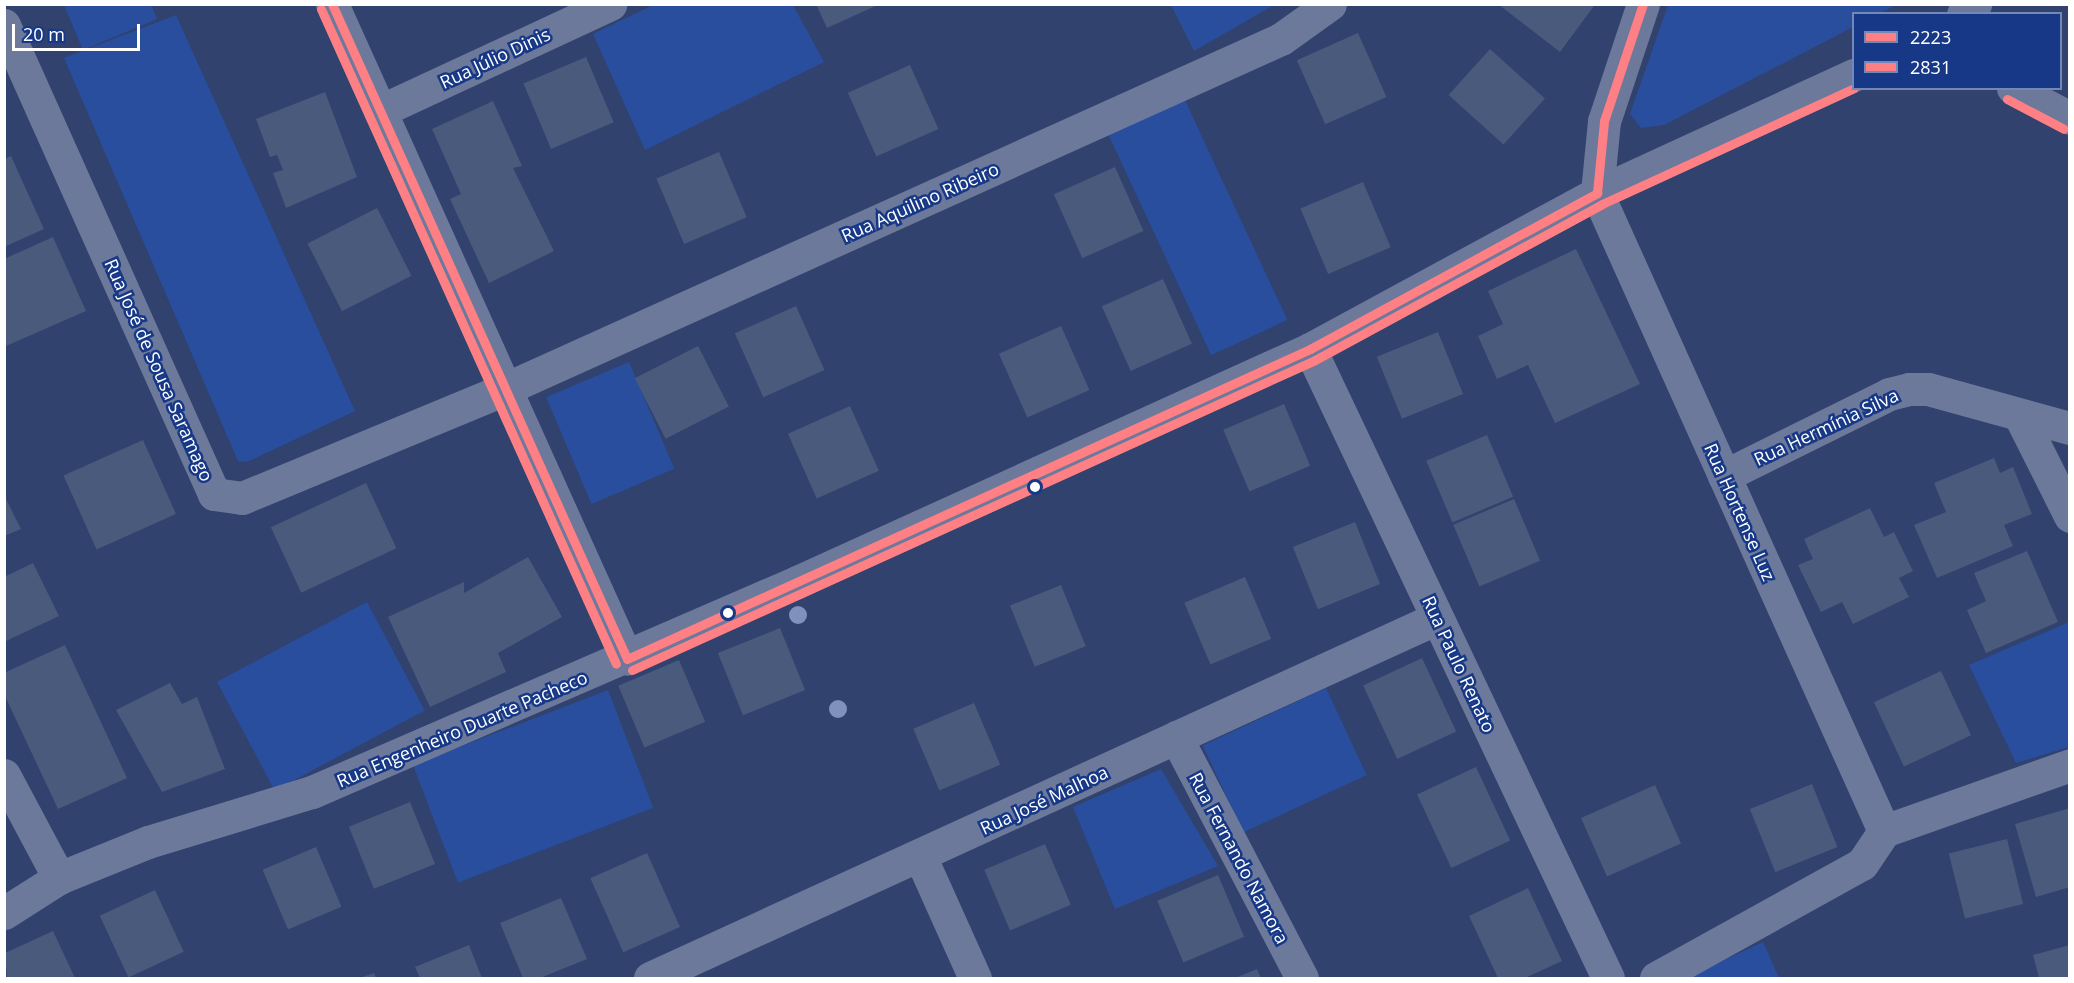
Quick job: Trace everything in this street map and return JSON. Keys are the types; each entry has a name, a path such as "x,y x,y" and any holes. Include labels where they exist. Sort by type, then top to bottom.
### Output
{"street":[{"path":"332,4 627,659"},
{"name":"Rua Júlio Dinis","path":"380,111 610,4"},
{"name":"Rua Aquilino Ribeiro","path":"505,389 1281,39 1330,4"},
{"path":"1597,193 1604,121 1643,4"},
{"name":"Rua José de Sousa Saramago","path":"4,25 214,494 242,498 505,389"},
{"name":"Rua Engenheiro Duarte Pacheco","path":"4,913 59,878 148,842 312,792 627,659 1310,349 1597,193 1852,76"},
{"path":"2017,90 2070,118"},
{"name":"Rua Hortense Luz","path":"1597,193 1884,831"},
{"name":"Rua Paulo Renato","path":"1310,349 1608,978"},
{"name":"Rua Hermínia Silva","path":"1724,476 1889,394 1909,389 1928,389 2019,416 2070,428"},
{"path":"2019,416 2070,516"},
{"name":"Rua José Malhoa","path":"650,978 921,858 1176,737 1437,618"},
{"name":"Rua Fernando Namora","path":"1176,737 1302,978"},
{"path":"1656,978 1862,864 1884,831 2070,765"},
{"path":"4,775 59,878"},
{"path":"921,858 975,978"}],"shaded area":[{"path":"655,4 793,5 824,62 645,150 593,34"},
{"path":"1274,4 1194,51 1171,5"},
{"path":"1668,4 1897,5 1881,12 1852,12 1852,28 1664,125 1641,128 1630,114"},
{"path":"64,5 151,5 157,19 83,50"},
{"path":"176,15 355,411 247,462 238,461 64,58"},
{"path":"1183,96 1287,320 1211,355 1107,131"},
{"path":"629,362 674,469 591,504 546,397"},
{"path":"367,602 425,711 275,790 217,682"},
{"path":"2069,622 2069,747 2016,763 1969,665"},
{"path":"1326,688 1367,775 1243,832 1203,745"},
{"path":"608,690 653,808 458,883 413,765"},
{"path":"1161,769 1218,866 1115,909 1073,807"},
{"path":"1763,942 1779,978 1686,978"}],"building":[{"path":"816,4 880,4 827,28"},
{"path":"1498,4 1592,4 1594,6 1560,52"},
{"path":"1358,33 1386,97 1325,124 1297,60"},
{"path":"1490,49 1545,99 1504,145 1449,95"},
{"path":"586,57 614,122 551,149 523,84"},
{"path":"910,65 938,129 876,157 848,93"},
{"path":"325,92 357,177 286,208 273,173 283,170 277,155 270,157 256,119"},
{"path":"493,101 522,166 513,168 554,251 489,283 450,199 461,194 432,129"},
{"path":"719,152 747,217 684,244 656,179"},
{"path":"11,156 44,229 4,247 4,159"},
{"path":"1115,167 1143,231 1082,258 1054,194"},
{"path":"1363,182 1391,247 1328,274 1300,209"},
{"path":"377,208 412,276 342,311 308,243"},
{"path":"53,237 86,311 6,346 4,259"},
{"path":"1576,249 1640,384 1555,423 1528,365 1497,379 1478,336 1503,324 1488,291"},
{"path":"1163,279 1192,344 1131,371 1102,306"},
{"path":"796,306 824,370 763,397 735,333"},
{"path":"1061,326 1089,390 1027,418 999,354"},
{"path":"1438,332 1463,394 1402,419 1377,357"},
{"path":"698,346 729,407 666,439 635,378"},
{"path":"1284,404 1310,466 1249,491 1223,430"},
{"path":"850,406 879,471 817,499 788,434"},
{"path":"1487,435 1513,497 1452,522 1426,461"},
{"path":"143,440 176,514 96,549 64,475"},
{"path":"1994,458 2000,473 2013,467 2032,514 2004,525 2013,546 1937,578 1914,525 1946,512 1934,483"},
{"path":"366,483 396,548 301,593 271,527"},
{"path":"4,495 21,529 4,536"},
{"path":"1514,499 1540,561 1479,586 1453,525"},
{"path":"1870,508 1884,537 1894,532 1913,571 1899,578 1909,597 1853,624 1842,602 1821,612 1798,565 1813,559 1804,539"},
{"path":"1355,522 1380,584 1318,609 1293,547"},
{"path":"2027,551 2058,622 1986,653 1967,610 1986,601 1974,573"},
{"path":"528,557 562,617 498,653 506,672 430,707 388,617 464,582 464,593"},
{"path":"33,563 59,616 4,642 4,577"},
{"path":"1245,577 1271,639 1210,664 1184,603"},
{"path":"1061,585 1086,646 1035,667 1010,606"},
{"path":"780,628 805,690 743,715 718,653"},
{"path":"65,645 127,778 58,809 4,694 4,673"},
{"path":"1422,658 1456,731 1397,759 1363,685"},
{"path":"679,660 705,722 644,747 618,686"},
{"path":"1941,671 1971,735 1904,767 1874,702"},
{"path":"170,683 182,704 197,697 225,769 162,792 116,710"},
{"path":"974,703 1000,765 939,790 913,729"},
{"path":"1476,767 1510,840 1451,868 1417,794"},
{"path":"1812,784 1837,847 1775,872 1750,809"},
{"path":"1655,785 1681,843 1607,876 1581,818"},
{"path":"410,802 435,864 374,889 349,827"},
{"path":"2070,808 2070,887 2036,897 2015,824"},
{"path":"2007,839 2023,904 1965,919 1949,854"},
{"path":"1045,844 1071,905 1010,931 984,870"},
{"path":"316,847 341,907 288,929 263,870"},
{"path":"647,853 680,927 623,952 590,878"},
{"path":"1218,875 1244,937 1183,962 1157,901"},
{"path":"1528,888 1562,961 1525,978 1498,978 1469,916"},
{"path":"155,890 184,952 128,977 100,916"},
{"path":"561,898 587,959 540,978 523,978 500,923"},
{"path":"53,931 75,978 7,978 5,953"},
{"path":"469,945 482,978 420,978 415,967"},
{"path":"2070,945 2070,978 2039,978 2033,955"},
{"path":"1257,969 1261,978 1235,978"},
{"path":"374,973 376,978 360,978"}],"transit line":[{"name":"2223","path":"332,4 627,659"},
{"name":"2223","path":"1597,193 1604,121 1643,4"},
{"name":"2831","path":"321,9 616,664"},
{"name":"2831","path":"632,670 1315,360 1602,204 1852,89"},
{"name":"2831","path":"2007,99 2064,129"},
{"name":"2223","path":"627,659 1310,349 1597,193"}]}
